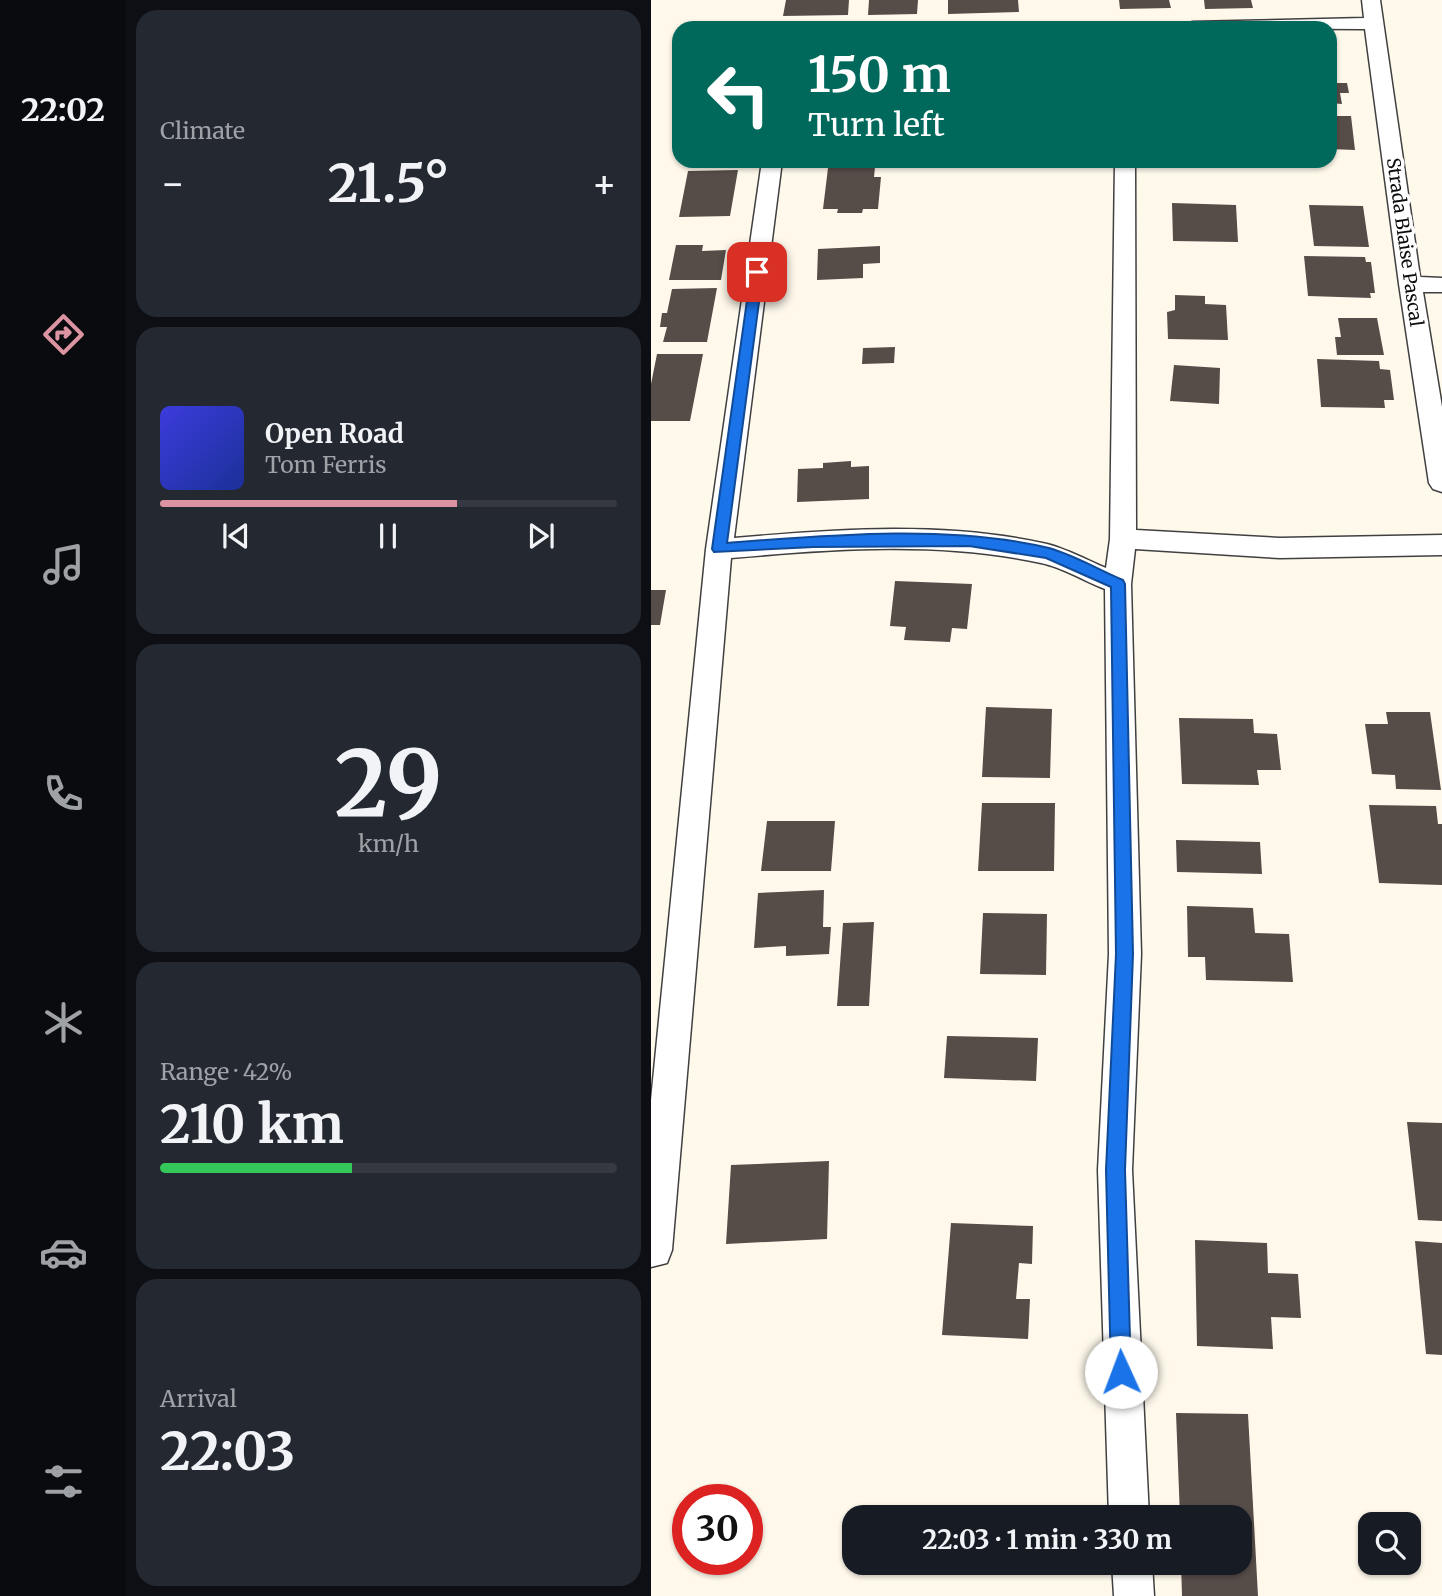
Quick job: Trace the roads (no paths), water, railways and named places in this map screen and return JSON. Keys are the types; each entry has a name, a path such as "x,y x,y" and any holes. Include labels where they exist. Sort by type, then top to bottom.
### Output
{"street":[{"name":"Strada Blaise Pascal","path":"1371,0 1410,284 1442,483"},
{"path":"1337,24 1374,23"},
{"path":"654,1250 719,549 771,168"},
{"path":"1125,168 1123,539 1118,584 1125,954 1115,1170 1129,1505"},
{"path":"1410,284 1442,285"},
{"path":"1123,539 1280,548 1442,545"},
{"path":"719,549 814,541 969,541 1048,554 1118,584"},
{"path":"1133,1575 1134,1596"}]}
